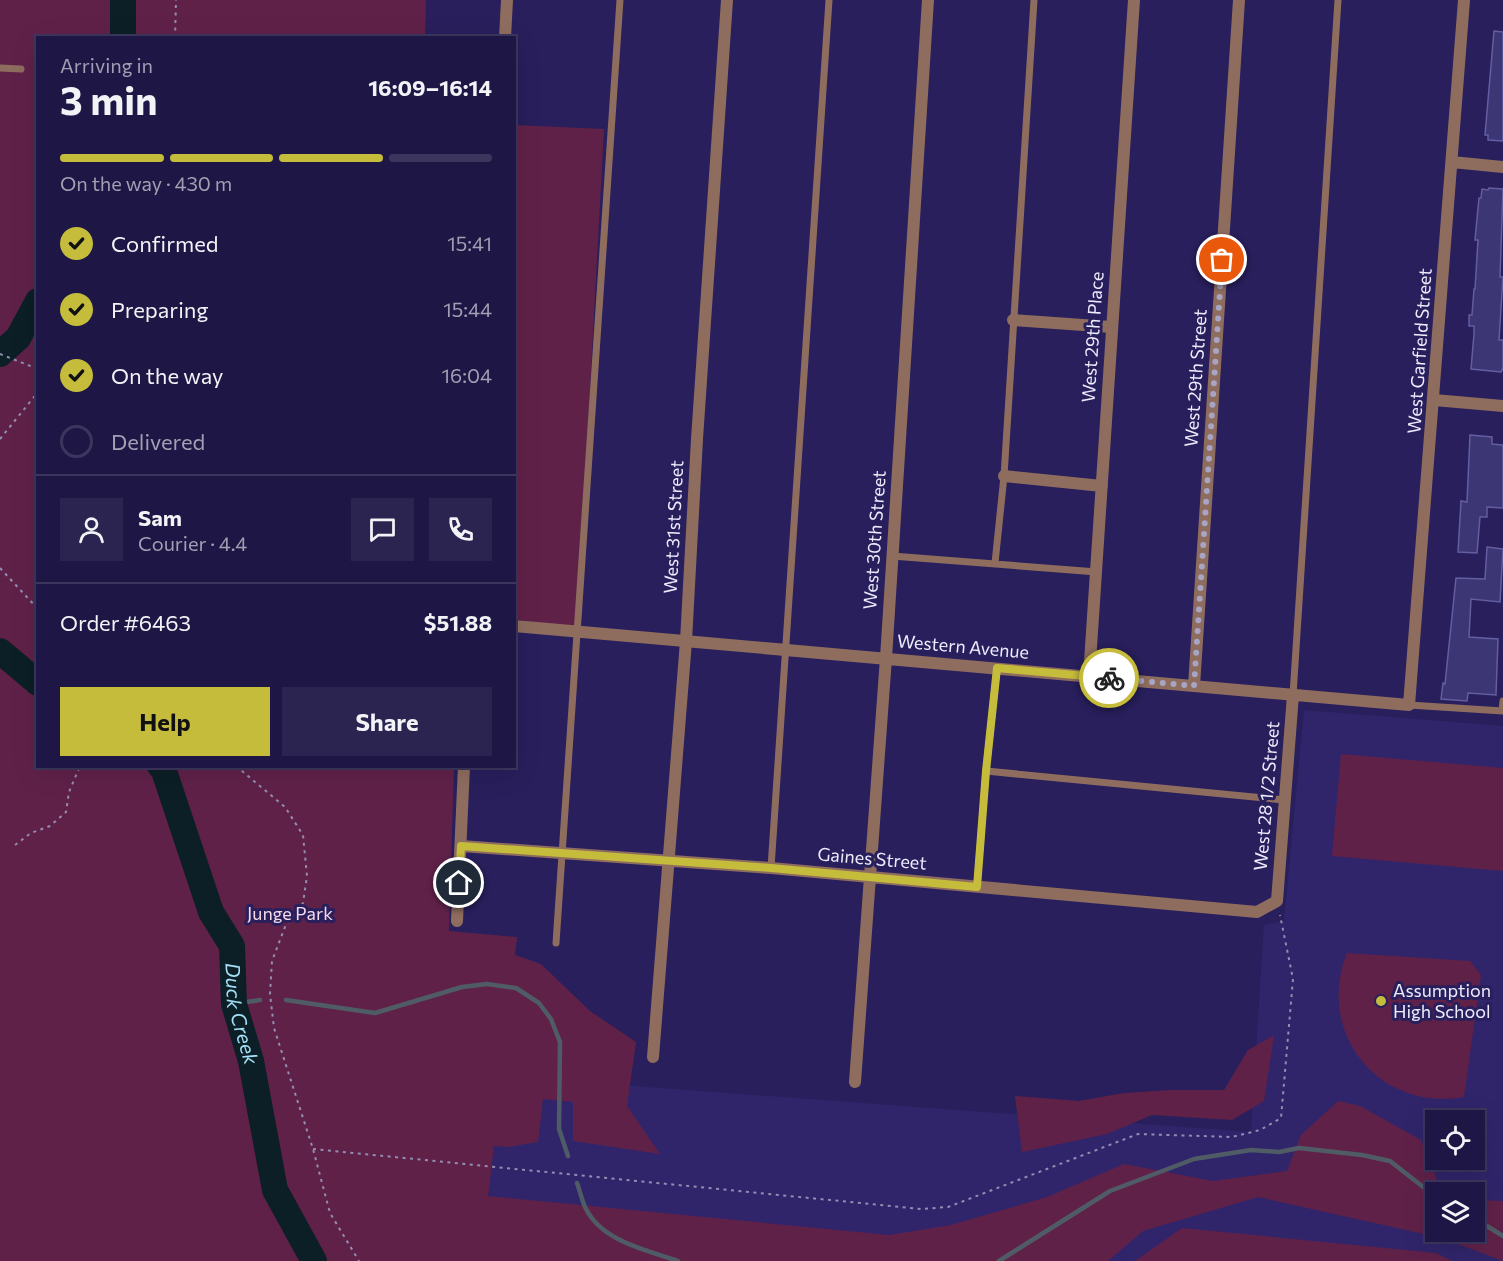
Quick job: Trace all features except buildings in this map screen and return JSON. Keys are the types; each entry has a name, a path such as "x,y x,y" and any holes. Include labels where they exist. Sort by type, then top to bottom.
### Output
{"street":[{"path":"504,36 507,0"},
{"name":"West 31st Street","path":"653,1056 686,641 697,439 727,0"},
{"name":"West 30th Street","path":"855,1082 886,658 928,0"},
{"name":"West 29th Place","path":"1089,676 1134,0"},
{"name":"West 29th Street","path":"1194,686 1239,0"},
{"name":"West Garfield Street","path":"1409,705 1464,0"},
{"path":"1452,162 1503,167"},
{"path":"1013,320 1111,327"},
{"path":"1434,400 1503,406"},
{"path":"1004,476 1102,486"},
{"name":"Western Avenue","path":"516,626 1409,705"},
{"name":"West 28 1/2 Street","path":"1277,901 1293,695"},
{"path":"457,921 464,768"},
{"name":"Gaines Street","path":"461,846 771,868 1257,912 1277,901"}],"lane":[{"path":"556,943 620,0"},
{"path":"771,868 830,0"},
{"path":"995,563 1004,476 1034,0"},
{"path":"1293,695 1338,0"},
{"path":"0,68 21,69"},
{"path":"892,556 1096,572"},
{"path":"977,887 997,668"},
{"path":"1409,705 1503,711 1503,701"},
{"path":"986,771 1284,800"}],"path":[{"path":"175,36 176,0"},
{"path":"0,354 36,368"},
{"path":"0,439 36,394"},
{"path":"0,568 36,607"},
{"path":"15,845 31,833 50,826 66,812 69,792 79,768"},
{"path":"238,768 285,807 303,835 307,876 303,903 285,927 272,961 270,994 274,1028 313,1149 330,1213 359,1261"},
{"path":"313,1149 921,1209 948,1207 1138,1134 1232,1137 1260,1130 1281,1118 1293,979 1277,901"}],"shaded area":[{"name":"Assumption High School","path":"1304,710 1503,726 1503,1261 481,1261 501,1076 1251,1132 1264,925 1284,921"}],"green space":[{"name":"Junge Park","path":"0,0 426,0 425,36 36,36 36,768 454,768 449,931 517,937 515,955 541,964 590,1011 636,1042 627,1106 660,1154 573,1141 573,1102 543,1099 538,1142 508,1147 494,1146 488,1196 889,1235 951,1225 1047,1197 1124,1164 1213,1181 1287,1171 1301,1135 1338,1101 1360,1106 1421,1140 1425,1150 1425,1170 1433,1170 1438,1182 1425,1182 1425,1234 1258,1197 1143,1231 1108,1261 0,1261"},
{"path":"516,125 604,129 577,631 516,619"},
{"path":"1341,754 1503,768 1503,871 1332,856"},
{"path":"1347,953 1470,961 1481,975 1464,1097 1433,1098 1405,1092 1381,1079 1362,1061 1348,1038 1340,1011 1339,983"},
{"path":"1274,1035 1264,1101 1232,1120 1152,1115 1107,1134 1022,1152 1015,1096 1079,1101 1124,1093 1224,1090 1248,1050"},
{"path":"1485,1200 1503,1201 1503,1261 1453,1242 1485,1242"},
{"path":"1182,1228 1436,1253 1452,1261 1135,1261"}],"waterway":[{"name":"Duck Creek","path":"123,0 123,36"},
{"name":"Duck Creek","path":"0,354 18,338 36,305"},
{"name":"Duck Creek","path":"0,651 36,681"},
{"name":"Duck Creek","path":"163,768 211,912 232,946 234,1004 251,1061 275,1190 314,1261"},
{"path":"286,1000 375,1013 462,987 487,984 516,988 539,1003 551,1019 560,1042 559,1129 568,1156"},
{"path":"234,1004 260,1000"},
{"path":"999,1261 1110,1191 1194,1159 1251,1150 1279,1152 1299,1148 1362,1155 1390,1161 1425,1188"},
{"path":"577,1183 586,1209 603,1230 627,1243 678,1261"},
{"path":"1485,1225 1503,1236"}],"way so far":[{"path":"1109,678 1194,686 1222,260"}],"place":[{"name":"Assumption High School","path":"1381,1001"}],"route":[{"path":"459,883 461,846 771,868 977,887 997,668 1109,678"}]}
